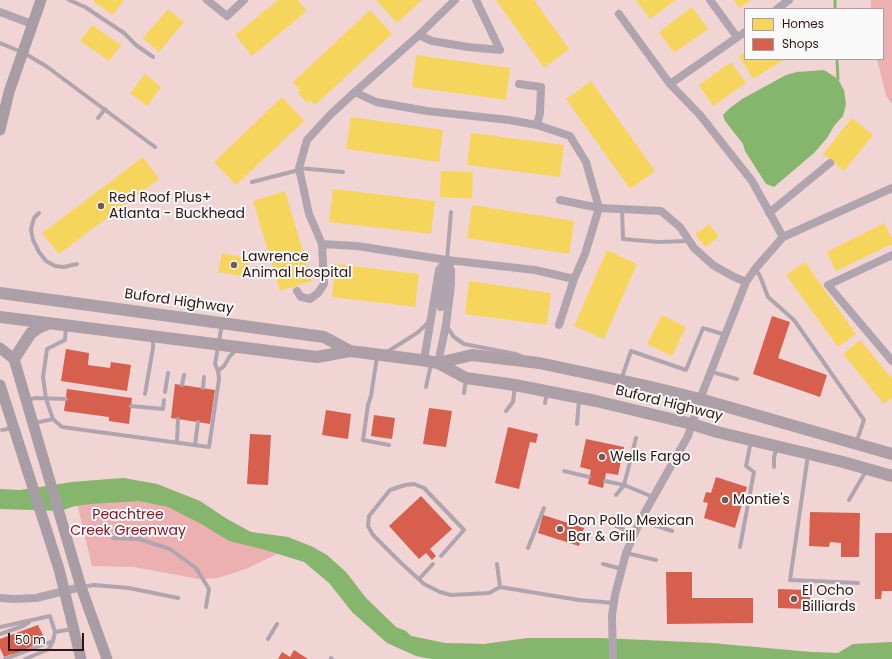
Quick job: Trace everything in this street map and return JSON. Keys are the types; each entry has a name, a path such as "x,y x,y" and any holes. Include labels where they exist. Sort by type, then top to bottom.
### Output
{"main road":[{"path":"0,130 3,106 10,92 24,53 32,24 41,0"},
{"name":"Buford Highway","path":"0,293 324,337 350,351"},
{"name":"Buford Highway","path":"0,317 317,357 350,351 431,362 466,378 515,385 546,397 580,397 692,424 892,476"},
{"path":"14,359 31,333 50,323"},
{"path":"0,348 14,359 81,587 107,659"},
{"name":"Buford Highway","path":"431,362 472,355 527,362 621,380 700,399 892,454"},
{"path":"0,385 3,407 14,428 59,569 81,659"}],"street":[{"path":"207,0 228,16 244,0"},
{"path":"297,291 301,297 310,299 318,294 324,284 322,244 309,214 299,169 307,140 331,114 419,35 455,0"},
{"path":"419,35 432,41 468,47 500,50 476,0"},
{"path":"710,0 737,37"},
{"path":"778,8 789,0"},
{"path":"0,12 32,24"},
{"path":"619,14 670,84 700,115 752,181 783,237"},
{"path":"670,84 744,33"},
{"path":"519,84 541,87 540,113 537,125"},
{"path":"355,92 376,102 427,111 509,120 537,125 570,136 586,162 599,208 559,325"},
{"path":"769,213 830,163"},
{"path":"613,659 612,616 626,553 641,519 688,436 700,399 712,372 746,282 754,269 783,237 892,188"},
{"path":"560,200 599,208 661,211 680,227 691,245 714,265 734,277 746,282"},
{"path":"322,244 357,246 447,260 535,270 574,279"},
{"path":"892,255 828,285 892,361"},
{"path":"431,362 430,320 438,270 447,260"},
{"path":"431,362 446,325 445,307 451,270 447,260"},
{"path":"435,292 447,293"},
{"path":"433,307 445,307"},
{"path":"0,598 36,598 81,587"}],"lane":[{"path":"69,0 85,6 124,33 136,45 153,57"},
{"path":"0,44 24,53 46,66 155,147"},
{"path":"98,118 105,109"},
{"path":"252,182 299,169 343,172"},
{"path":"622,209 622,239 691,245"},
{"path":"447,260 451,212"},
{"path":"39,213 34,218 32,229 33,240 39,252 46,261 55,266 64,267 77,264"},
{"path":"754,269 760,276 768,297 794,320 864,420 856,443"},
{"path":"389,445 363,440 368,405 381,355 417,333 430,320"},
{"path":"67,325 65,340 47,349 43,377 46,399 53,419 62,426 209,447 220,379 215,364 222,323"},
{"path":"446,325 454,337 464,344 516,354 523,357 527,362"},
{"path":"621,380 630,351 686,370 705,329 726,335"},
{"path":"145,394 154,337"},
{"path":"218,371 224,366 230,356 238,348"},
{"path":"426,387 431,362"},
{"path":"712,372 737,379"},
{"path":"165,392 168,373"},
{"path":"182,385 184,374"},
{"path":"202,388 204,377"},
{"path":"464,393 466,378"},
{"path":"506,411 513,402 515,385"},
{"path":"577,424 580,397"},
{"path":"26,400 36,398 66,399"},
{"path":"131,406 163,409 164,400"},
{"path":"32,423 53,419"},
{"path":"177,442 178,419"},
{"path":"195,445 198,422"},
{"path":"2,430 14,428"},
{"path":"616,495 624,485 636,438"},
{"path":"740,547 754,472 746,466 751,440"},
{"path":"774,467 774,457 778,446"},
{"path":"808,454 790,580 858,583"},
{"path":"849,500 867,469"},
{"path":"564,471 589,477"},
{"path":"605,481 624,485 653,497"},
{"path":"441,556 464,530 424,488 414,484 409,484 390,490 369,516 368,526 373,535 424,584 440,592 451,594 489,592 500,587 579,600 614,603"},
{"path":"528,548 544,508"},
{"path":"641,519 672,531"},
{"path":"616,526 634,534"},
{"path":"113,538 139,539 170,549 196,568 209,589 206,606"},
{"path":"626,553 656,560"},
{"path":"419,579 433,564"},
{"path":"497,564 500,587"},
{"path":"603,564 622,569"},
{"path":"81,587 94,585 129,588 178,598"},
{"path":"0,627 50,616 55,632 49,649 25,659"},
{"path":"0,634 23,626 31,620"},
{"path":"268,639 278,624"},
{"path":"55,632 74,628"},
{"path":"5,659 53,641"}],"green space":[{"path":"871,0 892,0 892,104 886,96 877,60 884,60 884,8 871,8"},
{"name":"Peachtree Creek Greenway","path":"123,478 157,484 200,501 227,519 251,532 288,537 313,547 330,558 346,572 366,598 396,627 411,636 445,643 484,644 528,638 838,653 853,644 892,642 860,659 664,659 406,642 287,547 277,554 246,569 218,578 199,579 134,567 92,566 72,482"}],"shaded area":[{"path":"824,70 838,79 844,90 846,104 843,116 814,153 774,187 766,184 745,151 743,144 725,121 723,115 742,99 786,75 797,72"},
{"path":"123,478 157,484 200,501 227,519 251,532 288,537 313,547 327,555 346,572 366,598 396,627 406,631 411,636 445,643 484,644 528,638 600,638 712,643 838,653 853,644 892,642 892,659 431,659 416,656 387,643 352,612 329,583 304,562 229,541 203,525 168,507 139,501 75,506 60,511 0,509 0,489 20,490 72,482"}],"building: Homes":[{"path":"95,0 124,0 113,15 94,2"},
{"path":"278,0 298,0 307,11 252,56 235,35"},
{"path":"376,0 422,0 397,23"},
{"path":"496,0 534,0 569,49 544,68"},
{"path":"636,0 676,0 650,19"},
{"path":"734,0 751,0 739,8"},
{"path":"692,7 708,29 674,53 659,32"},
{"path":"168,9 184,22 159,52 143,38"},
{"path":"370,10 392,34 315,105 310,100 307,103 297,92 300,90 293,82"},
{"path":"92,25 121,45 109,61 80,41"},
{"path":"744,53 744,60 783,60 753,79 739,56"},
{"path":"416,55 510,68 506,100 412,87"},
{"path":"731,62 746,83 713,106 699,85"},
{"path":"145,74 161,87 147,106 130,93"},
{"path":"591,81 655,171 630,189 566,99"},
{"path":"282,97 304,121 236,185 214,162"},
{"path":"351,117 443,130 439,162 346,149"},
{"path":"852,118 873,135 844,171 823,154"},
{"path":"471,133 564,145 560,177 467,165"},
{"name":"Red Roof Plus+ Atlanta - Buckhead","path":"143,157 159,179 59,254 42,233"},
{"path":"441,171 473,172 472,199 440,197"},
{"path":"333,189 435,201 431,234 329,222"},
{"path":"285,191 312,281 280,291 253,201"},
{"path":"472,205 574,221 569,254 467,238"},
{"path":"884,223 892,238 892,244 836,271 827,252"},
{"path":"709,224 719,237 705,247 695,234"},
{"path":"607,250 637,264 604,339 574,326"},
{"name":"Lawrence Animal Hospital","path":"222,253 250,259 246,277 218,272"},
{"path":"805,262 856,334 838,347 786,275"},
{"path":"335,264 419,274 415,307 332,297"},
{"path":"469,281 551,293 547,325 465,314"},
{"path":"662,315 686,327 672,356 647,344"},
{"path":"860,340 892,379 892,397 884,404 843,354"}],"building: Shops":[{"path":"772,316 790,322 778,358 827,375 820,397 753,374"},
{"path":"66,349 89,353 88,365 110,368 111,362 131,365 127,391 61,381"},
{"path":"175,384 215,390 210,424 171,418"},
{"path":"67,389 132,398 129,424 109,421 109,417 64,411"},
{"path":"429,408 452,411 446,447 423,444"},
{"path":"326,410 351,414 348,439 322,435"},
{"path":"374,415 395,418 392,439 371,436"},
{"path":"508,427 538,434 536,443 530,442 519,489 495,483"},
{"path":"250,434 271,435 268,485 247,484"},
{"name":"Wells Fargo","path":"586,439 624,447 618,475 606,473 603,488 588,484 591,470 580,467"},
{"path":"716,477 747,487 735,528 704,518 708,503 703,502 706,492 711,493"},
{"path":"421,496 452,529 430,549 436,556 432,560 426,553 419,559 389,526"},
{"path":"810,512 860,513 859,557 841,557 841,543 830,542 829,547 809,546"},
{"path":"543,515 584,528 579,546 538,533"},
{"path":"875,533 892,533 892,591 882,591 881,599 875,599"},
{"path":"666,572 692,572 692,598 753,598 753,623 667,624"},
{"path":"778,589 810,590 810,609 778,608"},
{"path":"38,625 44,637 43,641 13,656 12,654 4,657 0,648 0,639"},
{"path":"294,650 308,659 278,659 282,652 290,657"}],"waterway":[{"path":"835,0 835,8"},
{"path":"837,60 838,79"}],"place":[{"name":"Red Roof Plus+ Atlanta - Buckhead","path":"101,206"},
{"name":"Lawrence Animal Hospital","path":"234,265"},
{"name":"Wells Fargo","path":"602,457"},
{"name":"Montie's","path":"725,500"},
{"name":"Don Pollo Mexican Bar & Grill","path":"560,529"},
{"name":"El Ocho Billiards","path":"794,599"}]}
